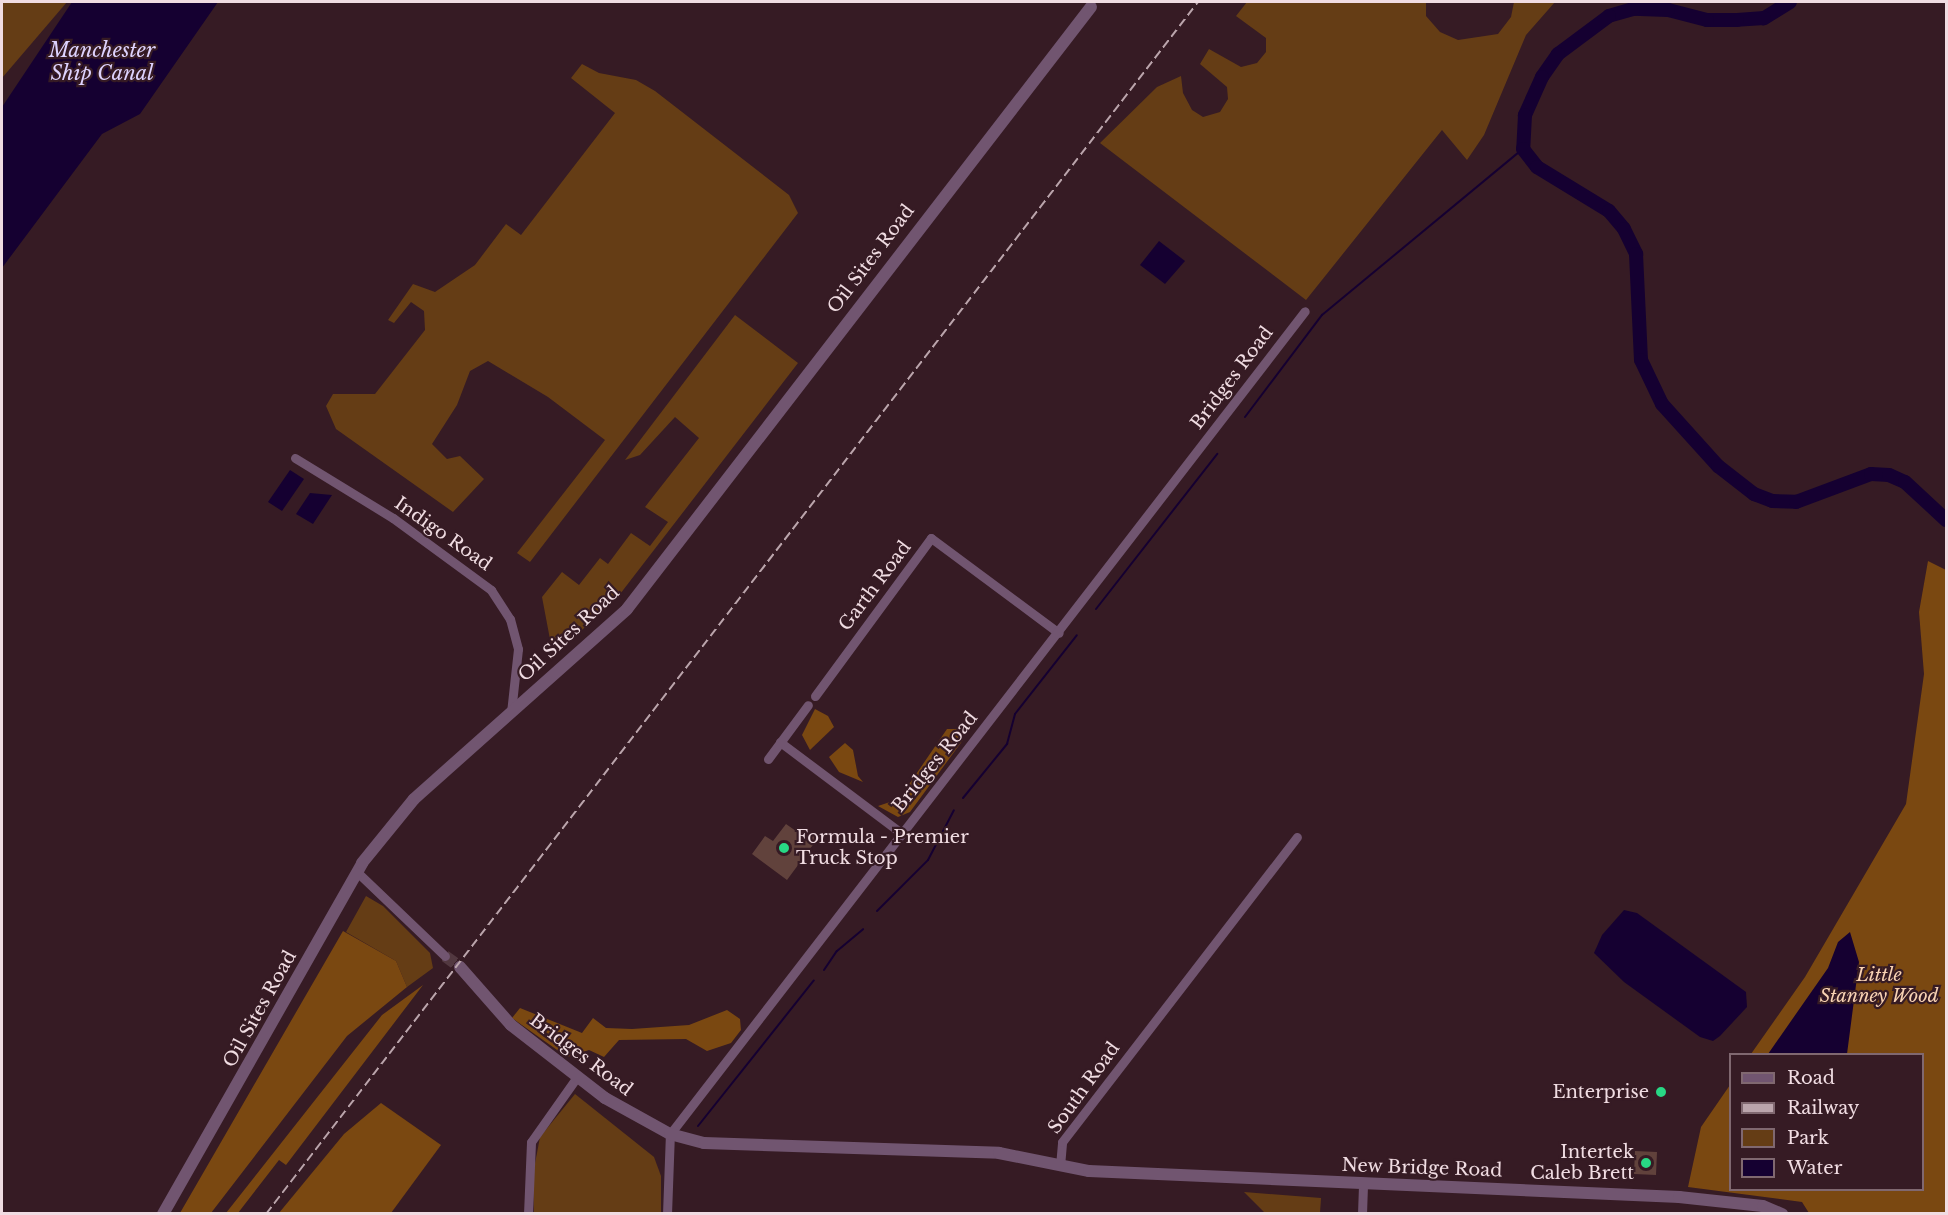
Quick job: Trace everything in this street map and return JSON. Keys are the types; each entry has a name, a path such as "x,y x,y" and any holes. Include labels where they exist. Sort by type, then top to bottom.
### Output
{"street":[{"name":"Oil Sites Road","path":"163,1214 356,870 414,799 627,609 1091,7"},
{"name":"Bridges Road","path":"460,967 481,985 511,1025 635,1119 670,1134 900,832 1059,633 1305,311"},
{"name":"Indigo Road","path":"295,458 393,518 491,590 510,619 518,649 511,712"},
{"name":"Garth Road","path":"815,696 932,538 1059,633"},
{"path":"768,759 808,705"},
{"path":"780,742 900,832"},
{"name":"South Road","path":"1059,1166 1062,1142 1297,837"},
{"path":"356,870 445,956"},
{"path":"528,1214 531,1142 577,1077"},
{"path":"667,1214 670,1134 739,1147 999,1153 1059,1166"},
{"name":"New Bridge Road","path":"1059,1166 1363,1185 1679,1197 1763,1206 1782,1214"},
{"path":"1362,1214 1363,1185"}],"green space":[{"path":"2,2 67,2 2,78"},
{"path":"1247,2 1426,2 1426,16 1440,32 1458,40 1498,34 1511,17 1514,2 1555,2 1526,35 1484,135 1467,160 1442,130 1306,300 1100,143 1157,87 1181,76 1183,93 1192,110 1203,117 1220,112 1228,99 1227,87 1200,64 1209,49 1241,67 1257,63 1266,52 1266,38 1236,16"},
{"path":"582,64 599,73 636,80 655,91 789,195 798,213 530,562 517,553 605,440 548,397 488,361 470,371 457,405 432,444 447,459 460,456 484,479 453,512 336,429 326,406 333,394 375,394 425,330 424,311 411,302 394,323 388,320 413,284 435,292 475,265 506,224 521,235 615,113 571,78"},
{"path":"735,315 798,363 617,598 560,650 552,650 542,597 562,572 579,585 600,558 608,564 631,533 650,546 668,522 645,507 699,438 675,417 640,455 625,460"},
{"name":"Little Stanney Wood","path":"1928,561 1946,570 1946,1213 1809,1213 1802,1202 1688,1187 1701,1127 1729,1086 1729,1191 1924,1191 1924,1053 1752,1053 1805,977 1906,804 1924,674 1919,612"},
{"path":"815,709 828,716 834,727 810,750 802,735"},
{"path":"947,729 961,729 963,740 910,812 898,817 878,806 899,799"},
{"path":"845,743 853,750 858,776 863,782 839,772 829,757"},
{"path":"366,896 383,906 430,953 433,968 407,987 396,961 346,932"},
{"path":"343,931 396,961 407,987 347,1036 211,1213 180,1213"},
{"path":"423,985 286,1165 279,1160 238,1213 226,1213 382,1015"},
{"path":"520,1008 582,1033 593,1018 606,1028 632,1029 689,1025 727,1010 740,1019 741,1030 731,1043 707,1051 686,1039 619,1040 604,1057 589,1050 567,1057 512,1018"},
{"path":"575,1094 654,1157 661,1176 661,1213 534,1214 533,1174 540,1137"},
{"path":"381,1103 441,1145 391,1213 279,1213 344,1134"},
{"path":"1244,1192 1321,1198 1320,1213 1265,1213"}],"water":[{"name":"Manchester Ship Canal","path":"72,2 218,2 140,114 102,134 2,268 2,107"},
{"path":"1159,241 1185,261 1165,284 1140,265"},
{"path":"290,470 304,479 282,511 268,502"},
{"path":"310,493 332,495 313,524 296,514"},
{"path":"1624,910 1637,913 1746,992 1747,1007 1720,1036 1713,1041 1700,1037 1624,982 1594,953 1602,935"},
{"path":"1850,932 1859,962 1847,1053 1769,1053 1828,968 1838,942"}],"building":[{"name":"Formula - Premier Truck Stop","path":"786,824 803,836 807,830 818,838 787,880 752,854 765,836 773,841"},
{"name":"Intertek Caleb Brett","path":"1635,1151 1657,1152 1656,1175 1634,1174"}],"waterway":[{"path":"1790,2 1764,18 1707,20 1668,10 1633,9 1609,16 1558,54 1542,77 1525,115 1523,149 1537,167 1609,211 1624,229 1636,254 1641,360 1662,404 1718,466 1754,494 1772,501 1796,502 1871,474 1889,475 1905,482 1946,520"},
{"path":"1245,417 1322,315 1523,149"},
{"path":"1096,609 1217,454"},
{"path":"963,798 1007,744 1015,714 1077,635"},
{"path":"877,911 928,860 954,810"},
{"path":"824,970 837,951 863,929"},
{"path":"698,1126 814,980"}],"tunnel":[{"path":"445,956 460,967"}],"railway":[{"path":"266,1214 1198,2"}],"place":[{"name":"Formula - Premier Truck Stop","path":"784,848"},
{"name":"Enterprise","path":"1661,1092"},
{"name":"Intertek Caleb Brett","path":"1646,1163"}]}
